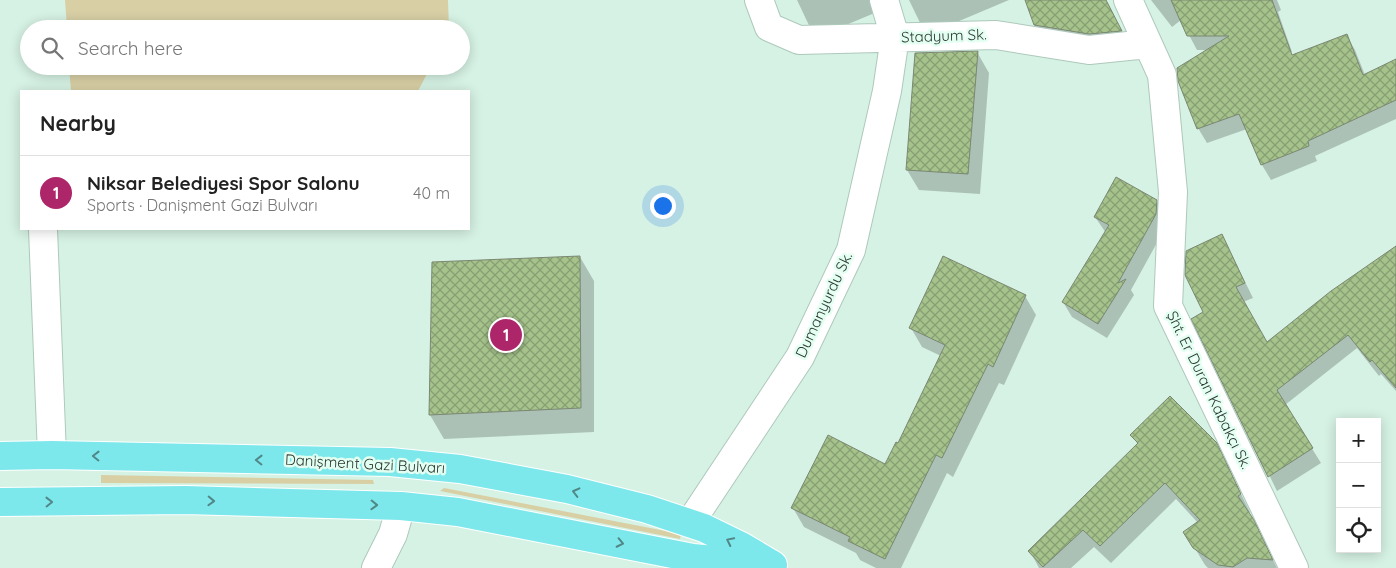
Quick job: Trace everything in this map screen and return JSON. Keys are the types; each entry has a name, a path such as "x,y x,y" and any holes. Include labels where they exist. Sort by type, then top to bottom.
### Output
{"main road":[{"name":"Danişment Gazi Bulvarı","path":"0,456 52,455 390,462 460,469 567,489 647,509 704,528 741,546 777,567"},
{"name":"Danişment Gazi Bulvarı","path":"0,502 185,500 401,506 458,512 693,558 777,567"}],"street":[{"name":"Stadyum Sk.","path":"759,0 769,27 798,40 996,35 1089,50 1148,44"},
{"name":"Dumanyurdu Sk.","path":"690,523 800,358 850,250 887,91 896,37 884,0"},
{"name":"Şht. Er Duran Kabakçı Sk.","path":"1128,0 1162,75 1173,192 1168,306 1294,568"},
{"path":"43,230 52,455"},
{"path":"376,568 393,534 401,506"}],"shaded area":[{"path":"65,0 448,0 449,20 66,20"},
{"path":"70,75 426,75 419,90 71,90"},
{"path":"101,475 373,480 374,484 101,483"},
{"path":"444,488 681,534 680,539 440,491"}],"building":[{"path":"1025,0 1106,0 1122,31 1089,34 1034,25"},
{"path":"1171,0 1272,0 1292,55 1347,34 1363,75 1396,59 1396,100 1308,141 1309,146 1261,165 1239,114 1197,129 1178,81 1177,68 1229,36 1187,36"},
{"path":"978,51 968,174 906,170 915,53"},
{"path":"1116,177 1157,200 1156,214 1118,283 1126,279 1098,324 1062,302 1109,225 1094,217"},
{"path":"1222,234 1245,283 1236,287 1267,342 1331,291 1396,246 1396,388 1372,360 1370,362 1348,335 1277,390 1313,448 1268,477 1191,319 1203,312 1185,275 1186,251"},
{"path":"580,256 581,408 429,415 432,262"},
{"path":"943,256 1026,295 993,367 988,364 942,458 936,455 885,559 848,541 850,537 791,508 828,435 885,464 896,442 898,443 945,345 909,328"},
{"path":"1170,396 1217,443 1241,494 1238,496 1254,520 1273,560 1247,558 1233,567 1218,565 1193,548 1183,532 1200,520 1165,483 1100,546 1083,530 1043,567 1028,551 1138,443 1130,435"}],"place":[{"name":"Niksar Belediyesi Spor Salonu","path":"506,335"}]}
